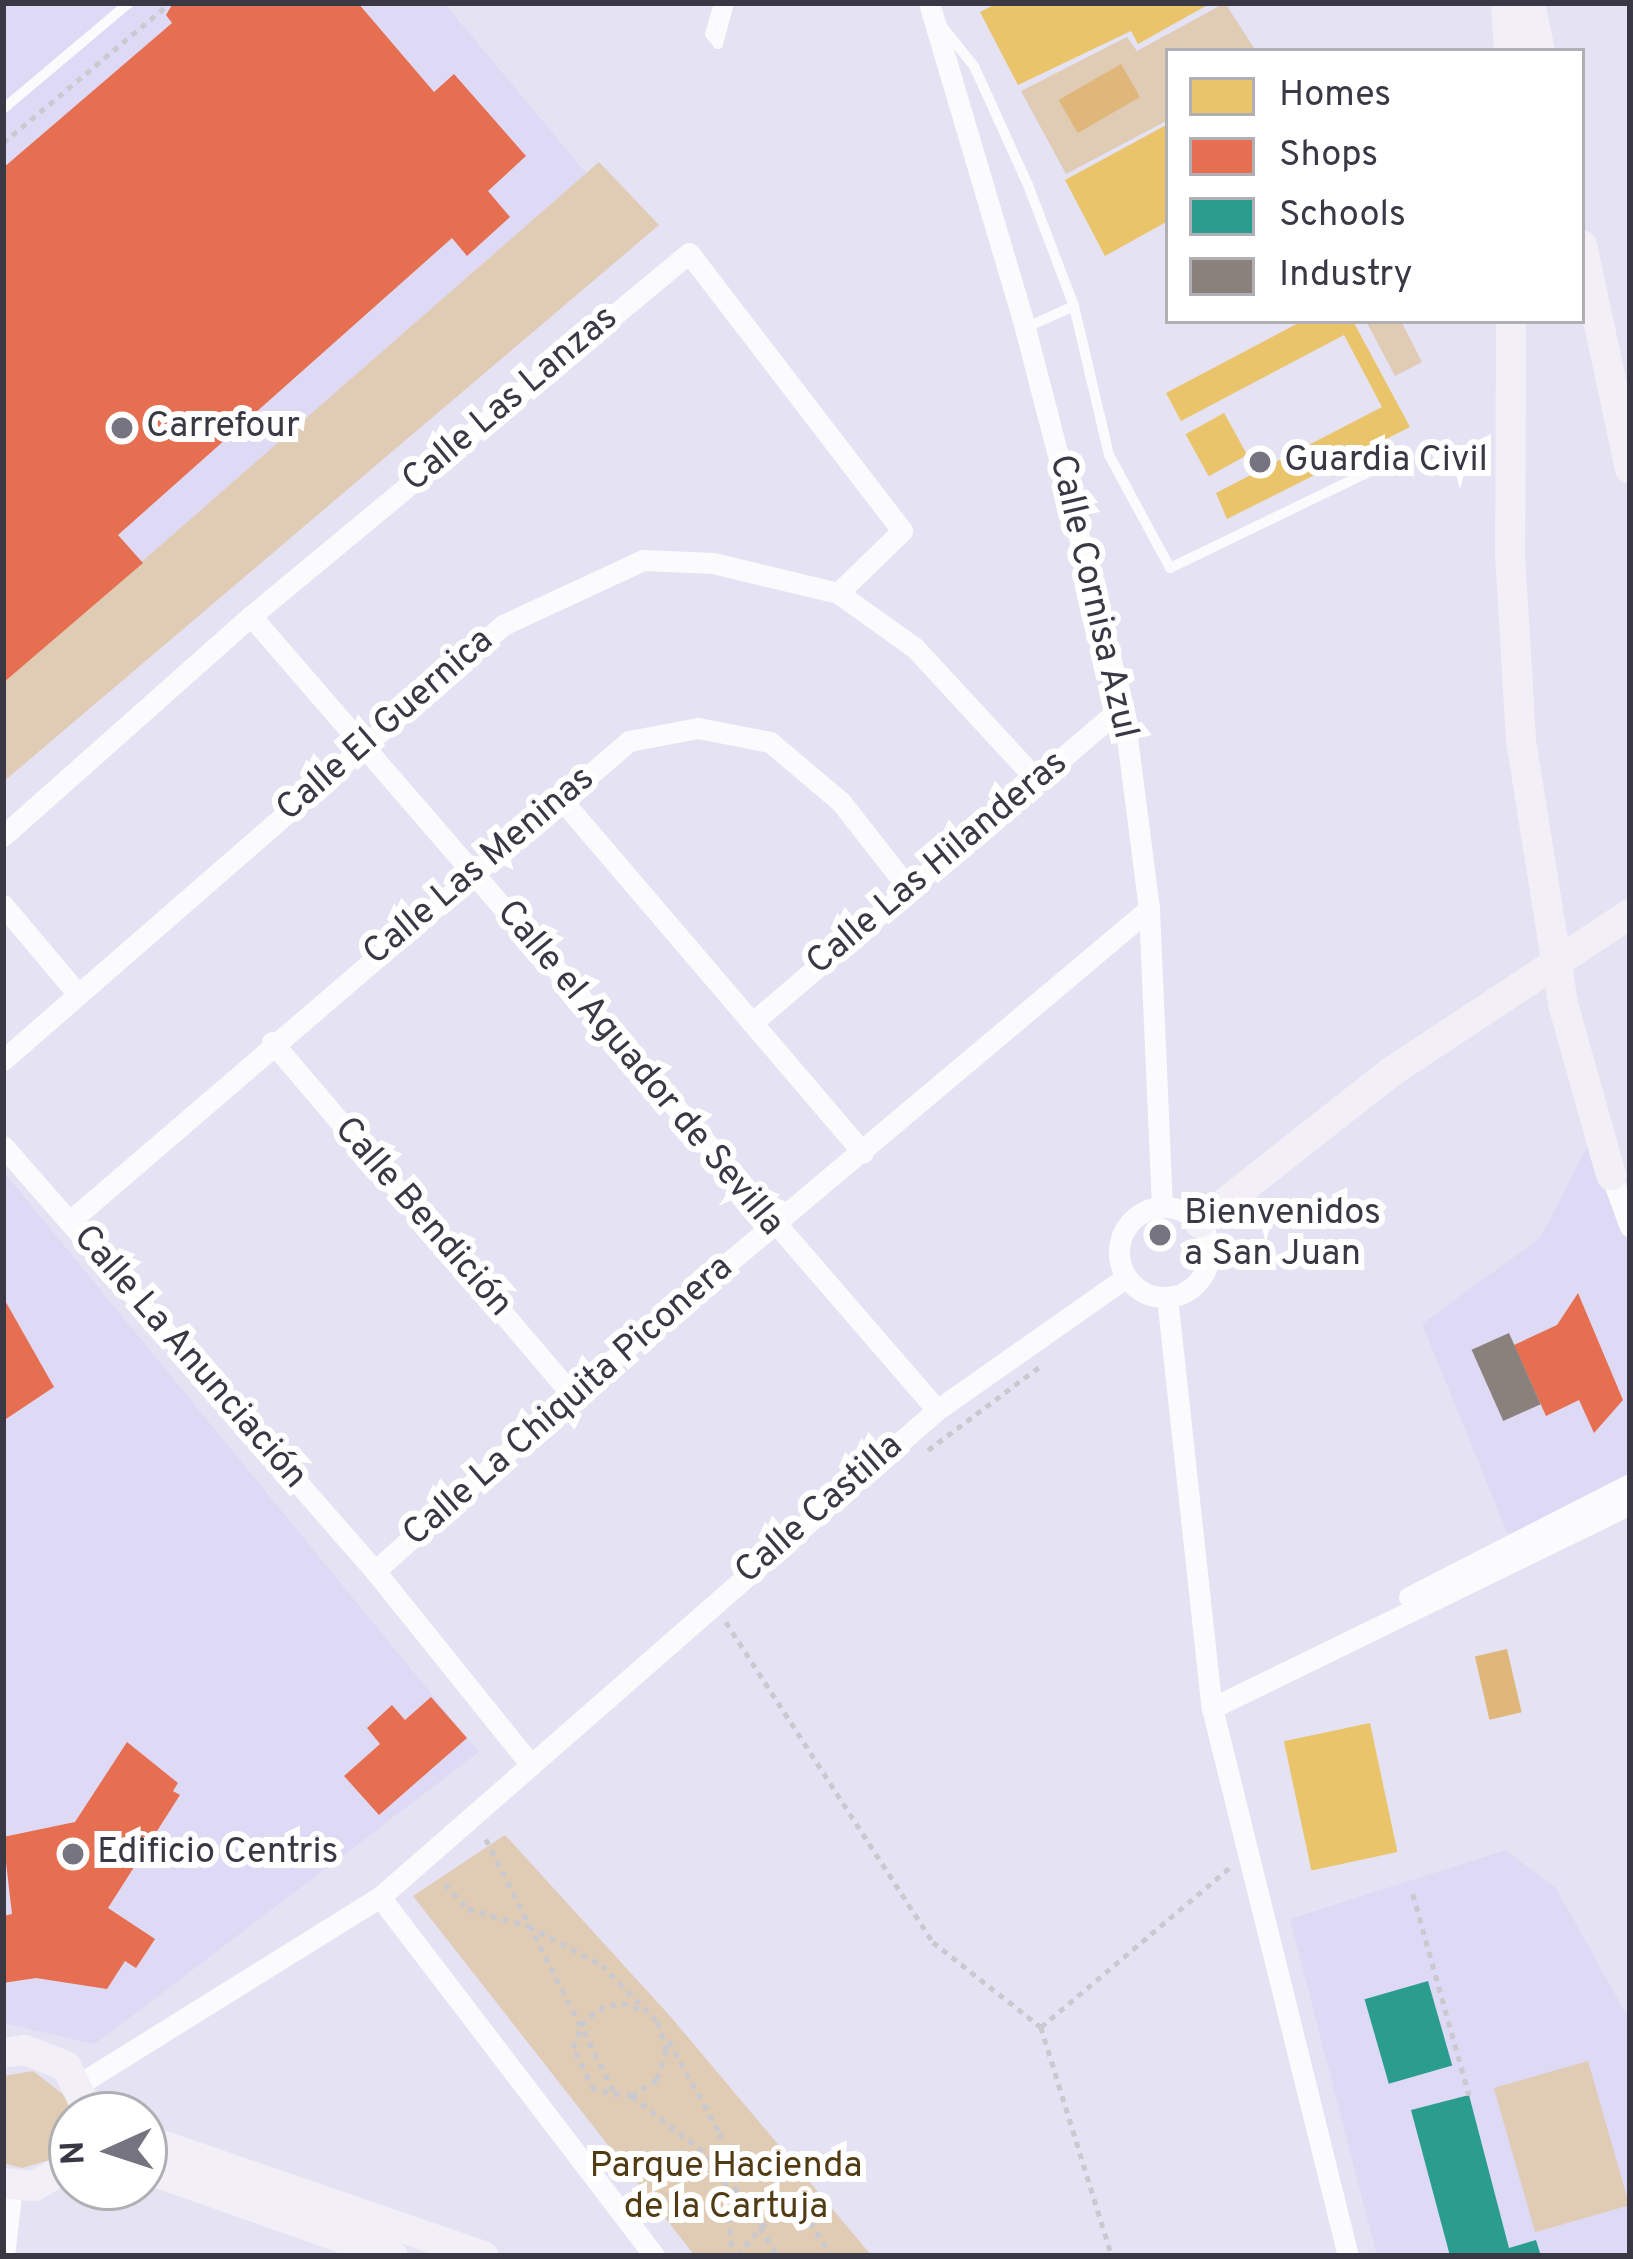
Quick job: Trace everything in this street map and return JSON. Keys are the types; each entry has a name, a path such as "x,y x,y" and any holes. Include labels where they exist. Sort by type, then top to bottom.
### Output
{"street":[{"path":"1506,3 1509,48"},
{"path":"1530,3 1539,48"},
{"name":"Calle Cornisa Azul","path":"934,13 1025,328 1123,706 1148,909 1162,1207"},
{"name":"Calle Las Lanzas","path":"3,836 251,616 688,253 902,531 838,592"},
{"path":"1585,259 1630,469"},
{"path":"1510,324 1510,554 1521,741 1563,1004 1630,1227"},
{"name":"Calle El Guernica","path":"3,1060 503,625 643,560 713,563 838,592"},
{"path":"838,592 915,648 1037,780"},
{"name":"Calle el Aguador de Sevilla","path":"251,616 774,1228 937,1410"},
{"name":"Calle Las Hilanderas","path":"752,1022 1123,706"},
{"name":"Calle Las Meninas","path":"70,1221 272,1042 475,876 629,741 698,728 770,742 842,802 909,889"},
{"path":"561,800 863,1152"},
{"path":"3,905 76,993"},
{"name":"Calle La Chiquita Piconera","path":"375,1571 572,1394 1148,909"},
{"path":"1198,1223 1390,1072 1630,914"},
{"name":"Calle Bendición","path":"272,1042 572,1394"},
{"name":"Calle La Anunciación","path":"3,1146 375,1571 531,1765"},
{"path":"1162,1207 1198,1223 1208,1263 1192,1287 1167,1297 1126,1277 1119,1253 1126,1228 1162,1207"},
{"name":"Calle Castilla","path":"81,2083 380,1897 937,1410 1126,1277"},
{"path":"1167,1297 1213,1708 1348,2256"},
{"path":"1362,1635 1408,1598 1534,1526 1630,1484"},
{"path":"1213,1708 1630,1504"},
{"path":"380,1897 654,2256"},
{"path":"3,2053 47,2055 81,2083 83,2091"},
{"path":"168,2150 393,2256"},
{"path":"168,2176 364,2240 483,2256"},
{"path":"4,2256 8,2184 48,2180"}],"lane":[{"path":"3,109 129,3"},
{"path":"719,3 710,34 718,44 729,3"},
{"path":"934,13 974,66 998,115 1074,306 1109,454 1169,568 1389,462"},
{"path":"1025,328 1074,306"}],"path":[{"path":"3,143 170,3"},
{"path":"714,1602 932,1942 1041,2027 1112,2256"},
{"path":"486,1839 617,2098"},
{"path":"1041,2027 1248,1852"},
{"path":"445,1884 468,1909 529,1927 602,1965 646,2011 720,2133 735,2256"},
{"path":"1414,1894 1469,2095"},
{"path":"646,2011 622,2003 599,2009 581,2025 574,2048 578,2072 594,2090 617,2098 632,2096 657,2080 665,2036"},
{"path":"632,2096 725,2170 778,2256"},
{"path":"735,2256 761,2226 778,2218 811,2222 832,2256"}],"shaded area":[{"name":"Carrefour","path":"3,3 444,3 586,173 3,683"},
{"path":"1121,64 1140,97 1078,133 1059,100"},
{"path":"1597,1128 1630,1213 1630,1504 1518,1559 1422,1324 1540,1238"},
{"path":"3,1171 479,1752 95,2044 3,2023"},
{"path":"1507,1649 1522,1712 1489,1720 1475,1656"},
{"path":"1506,1850 1556,1888 1630,2021 1630,2256 1377,2256 1290,1919"}],"green space":[{"path":"1225,3 1254,48 1165,48 1165,122 1066,174 1021,91 1127,37 1137,51"},
{"path":"599,162 659,225 3,782 3,683"},
{"path":"1368,324 1403,324 1422,362 1395,376"},
{"name":"Parque Hacienda de la Cartuja","path":"505,1835 670,2016 872,2256 695,2256 413,1896"},
{"path":"1588,2061 1629,2205 1535,2232 1494,2088"},
{"path":"33,2071 59,2091 48,2091 48,2160 22,2168 3,2163 3,2076"}],"building: Homes":[{"path":"998,3 1211,3 1138,44 1131,31 1018,85 980,12"},
{"path":"1165,126 1165,223 1105,256 1065,180"},
{"path":"1296,324 1355,324 1410,427 1227,519 1216,493 1382,407 1344,335 1181,421 1166,393"},
{"path":"1224,413 1247,455 1209,476 1186,434"},
{"path":"1370,1723 1397,1852 1311,1870 1284,1741"}],"building: Shops":[{"name":"Carrefour","path":"173,3 358,3 434,92 454,74 526,156 488,191 510,217 467,256 452,238 118,535 143,563 3,683 3,168 172,23 166,15"},
{"path":"1578,1293 1623,1400 1594,1433 1579,1400 1546,1416 1514,1345 1557,1325"},
{"path":"3,1297 54,1387 3,1421"},
{"path":"431,1697 467,1738 379,1815 344,1776 380,1744 367,1728 392,1705 405,1720"},
{"name":"Edificio Centris","path":"127,1742 178,1783 173,1791 180,1795 108,1908 155,1939 136,1968 125,1961 107,1989 36,1978 3,1983 3,1916 12,1914 3,1837 75,1822"}],"building: Schools":[{"path":"1428,1981 1452,2066 1389,2084 1365,1999"},
{"path":"1469,2095 1509,2248 1536,2240 1541,2256 1450,2256 1411,2110"}],"building: Industry":[{"path":"1509,1333 1541,1404 1503,1421 1472,1350"}],"place":[{"name":"Carrefour","path":"122,428"},
{"name":"Guardia Civil","path":"1260,462"},
{"name":"Bienvenidos a San Juan","path":"1160,1235"},
{"name":"Edificio Centris","path":"73,1854"}]}
